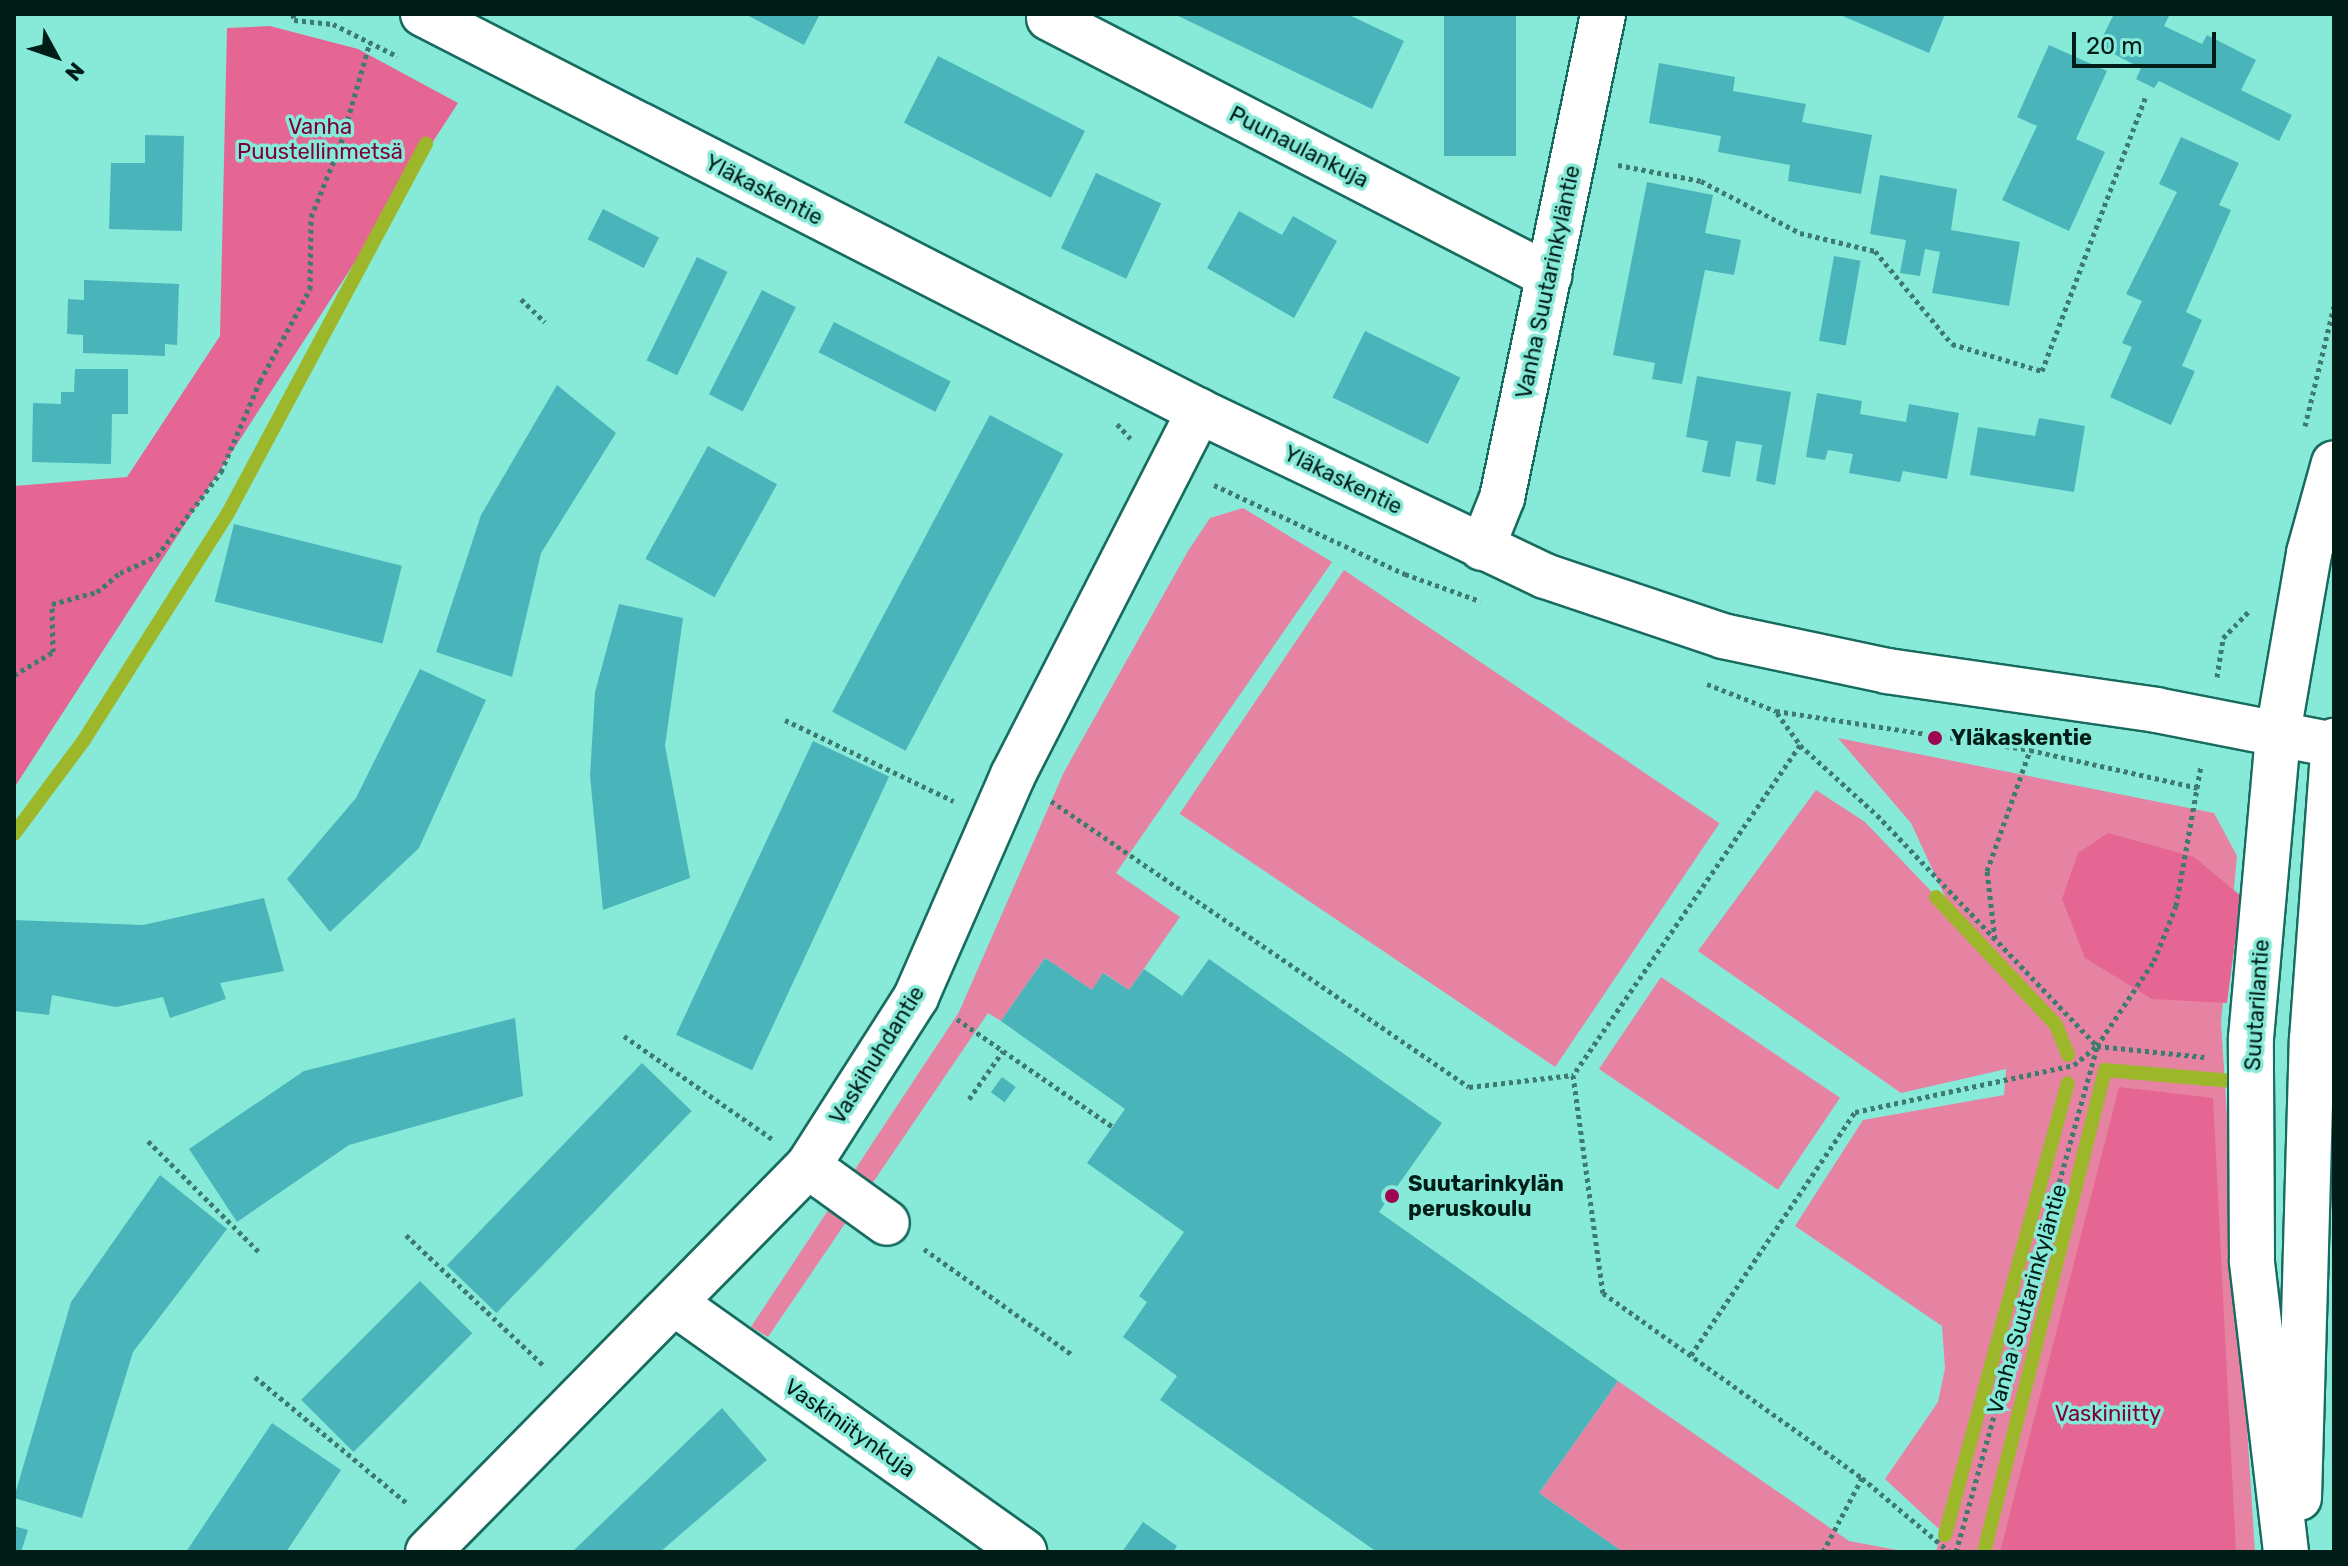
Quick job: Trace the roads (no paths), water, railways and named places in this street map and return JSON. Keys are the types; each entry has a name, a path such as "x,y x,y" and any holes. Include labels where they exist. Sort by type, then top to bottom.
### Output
{"street":[{"name":"Yläkaskentie","path":"423,14 1199,411 1545,576 1723,636 1887,671 2334,744"},
{"name":"Vanha Suutarinkyläntie","path":"1482,548 1502,498 1603,14"},
{"name":"Puunaulankuja","path":"1049,18 1549,276"},
{"name":"Vaskihuhdantie","path":"423,1532 472,1503 677,1305 916,997 1013,775 1199,411"},
{"name":"Suutarilantie","path":"2286,1552 2263,1384 2252,1245 2251,1038 2278,733 2309,553 2334,463"},
{"path":"2296,1552 2312,1039 2334,744"},
{"path":"793,1155 887,1223"},
{"name":"Vaskiniitynkuja","path":"677,1305 1024,1552"}],"waterway":[{"path":"14,834 84,740 228,513 426,144"},
{"path":"1936,897 2056,1025 2068,1055"},
{"path":"1984,1552 2105,1070 2233,1081"},
{"path":"1945,1535 2068,1083"}],"place":[{"name":"Yläkaskentie","path":"1935,738"},
{"name":"Suutarinkylän peruskoulu","path":"1392,1196"}],"park label":[{"name":"Vanha Puustellinmetsä","path":"320,138"},
{"name":"Vaskiniitty","path":"2108,1414"}]}
